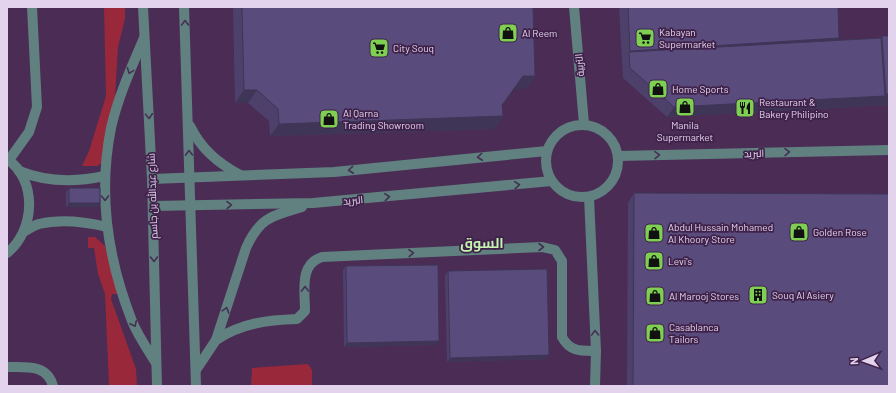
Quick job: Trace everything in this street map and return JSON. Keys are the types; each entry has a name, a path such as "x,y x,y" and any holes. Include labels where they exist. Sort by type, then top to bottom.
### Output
{"street":[{"path":"7,253 14,247 25,231 30,211 28,190 19,171 8,160 29,132 37,107 32,7"},
{"name":"شارع عبدالله بن جاسم","path":"143,7 153,206 157,386"},
{"path":"184,7 196,386"},
{"name":"التربية","path":"574,7 584,124"},
{"path":"145,36 129,73 111,128 105,176 107,226 116,275 133,322 156,365"},
{"path":"188,122 204,148 227,168 240,175"},
{"path":"584,124 596,127 607,134 615,144 618,156 618,167 611,182 599,193 589,197 578,197 568,195 559,189 547,172 545,162 547,151 552,140 560,131 572,126 584,124"},
{"name":"البريد","path":"618,156 889,150"},
{"path":"152,179 334,172 547,151"},
{"path":"19,171 33,177 74,180 105,176"},
{"name":"البريد","path":"153,206 313,204 552,181"},
{"path":"589,197 596,350 596,386"},
{"path":"196,370 216,340 252,233 261,223 273,216 313,204"},
{"path":"25,231 38,224 47,223 76,222 107,226"},
{"path":"216,340 230,331 243,326 259,322 297,319 302,316 305,311 305,274 308,266 314,260 322,257 542,247 555,250 562,261 562,337 566,344 573,349 581,351 596,350"},
{"path":"7,367 36,367 48,375 53,386"}],"shaded area":[{"path":"104,7 125,7 125,19 118,47 115,97 102,163 97,166 82,166 89,151 106,96"},
{"path":"88,237 95,237 105,246 118,292 118,294 112,294 111,299 136,369 137,386 109,386 105,294 98,274 94,248 88,248"},
{"path":"308,364 312,370 312,386 251,386 252,368"}],"building":[{"name":"City Souq","path":"242,7 533,7 535,76 523,76 502,105 503,116 279,124 278,109 257,90 244,90"},
{"path":"628,7 838,7 839,38 630,51"},
{"path":"882,36 889,36 889,94 886,94"},
{"path":"881,38 885,96 674,107 630,68 629,52"},
{"path":"69,188 100,188 100,203 69,203"},
{"name":"Souq Al Asiery","path":"634,193 889,194 889,386 633,386"},
{"path":"438,265 439,341 347,343 346,266"},
{"path":"547,269 549,355 450,358 448,271"}],"place":[{"name":"Al Reem","path":"508,33"},
{"name":"Kabayan Supermarket","path":"645,38"},
{"name":"City Souq","path":"379,48"},
{"name":"Home Sports","path":"658,89"},
{"name":"Manila Supermarket","path":"685,107"},
{"name":"Restaurant & Bakery Philipino","path":"745,108"},
{"name":"Al Qarna Trading Showroom","path":"329,119"},
{"name":"Golden Rose","path":"799,232"},
{"name":"Abdul Hussain Mohamed Al Khoory Store","path":"654,233"},
{"name":"Levi's","path":"654,261"},
{"name":"Souq Al Asiery","path":"758,295"},
{"name":"Al Marooj Stores","path":"655,296"},
{"name":"Casablanca Tailors","path":"655,333"}],"district":[{"name":"السوق","path":"482,243"}]}
